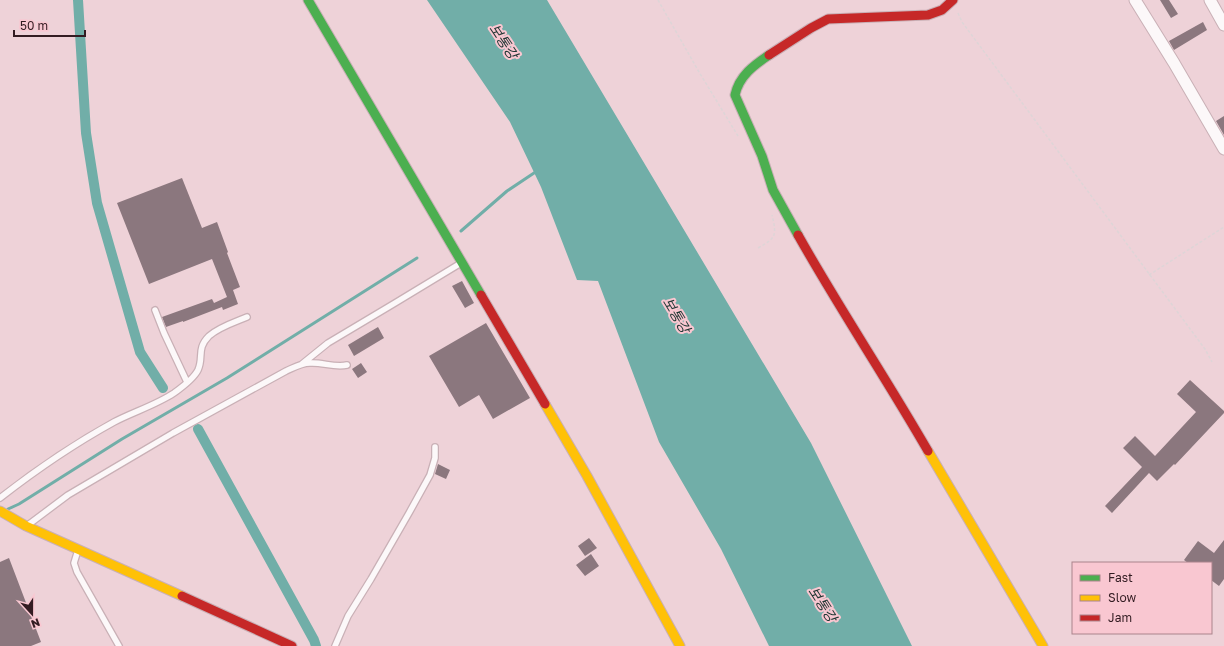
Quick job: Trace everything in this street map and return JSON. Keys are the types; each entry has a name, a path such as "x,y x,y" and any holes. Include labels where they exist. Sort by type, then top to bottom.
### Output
{"main road":[{"path":"308,0 587,476 680,646"},
{"path":"953,0 944,9 929,15 828,19 758,62 740,81 735,91 735,95 760,150 773,190 818,270 920,436 1043,646"},
{"path":"0,512 78,550 292,646"}],"street":[{"path":"1135,0 1224,149"},
{"path":"1210,0 1224,25"}],"lane":[{"path":"26,526 74,491 173,433 301,364 328,343 462,263"},
{"path":"155,310 187,382"},
{"path":"0,498 74,445 115,422 172,394 187,382 197,371 200,363 200,351 210,336 220,329 247,317"},
{"path":"301,364 347,365"},
{"path":"335,646 348,616 410,513 430,474 435,458 435,447"},
{"path":"78,550 74,563 77,572 119,646"}],"path":[{"path":"658,0 739,138"},
{"path":"953,0 962,22 1205,349 1212,362"},
{"path":"758,248 770,242 774,235 775,229 771,211"},
{"path":"1149,275 1224,227"}],"water":[{"name":"보통강","path":"427,0 547,0 811,443 912,646 769,646 721,549 659,442 598,281 577,280 541,187 510,122"}],"building":[{"path":"1160,0 1169,0 1178,14 1171,18"},
{"path":"1203,22 1207,30 1174,50 1169,41"},
{"path":"1224,116 1224,135 1216,121"},
{"path":"182,178 202,228 217,222 240,287 233,290 238,304 223,310 222,307 166,327 162,317 212,299 214,303 227,297 212,259 149,284 117,203"},
{"path":"462,281 474,303 465,308 452,286"},
{"path":"486,323 530,398 493,419 479,395 459,407 429,356"},
{"path":"378,327 384,338 354,356 348,345"},
{"path":"361,363 367,372 358,378 352,369"},
{"path":"1190,380 1224,411 1224,413 1175,465 1174,464 1157,481 1149,473 1112,513 1105,506 1142,467 1123,448 1135,436 1155,456 1196,412 1177,394"},
{"path":"438,464 450,470 446,479 435,474"},
{"path":"589,538 597,548 585,556 578,546"},
{"path":"1224,540 1224,579 1219,586 1212,581 1212,562 1187,562 1184,560 1198,541 1214,553"},
{"path":"591,554 599,566 585,576 576,565"},
{"path":"9,558 41,642 31,646 0,646 0,562"}],"waterway":[{"path":"78,0 86,133 97,203 140,352 163,388"},
{"path":"461,231 507,191 537,171"},
{"path":"8,509 19,504 122,439 227,378 417,258"},
{"path":"198,429 316,646"}],"traffic: fast":[{"path":"308,0 481,295"},
{"path":"769,55 748,72 740,82 735,95 762,156 773,190 798,235"}],"traffic: slow":[{"path":"545,404 587,476 680,646"},
{"path":"928,451 1043,646"},
{"path":"0,511 26,526 182,596"}],"traffic: jam":[{"path":"769,55 828,19 928,15 942,10 953,0"},
{"path":"798,235 928,451"},
{"path":"481,295 545,404"},
{"path":"182,596 292,646"}]}
